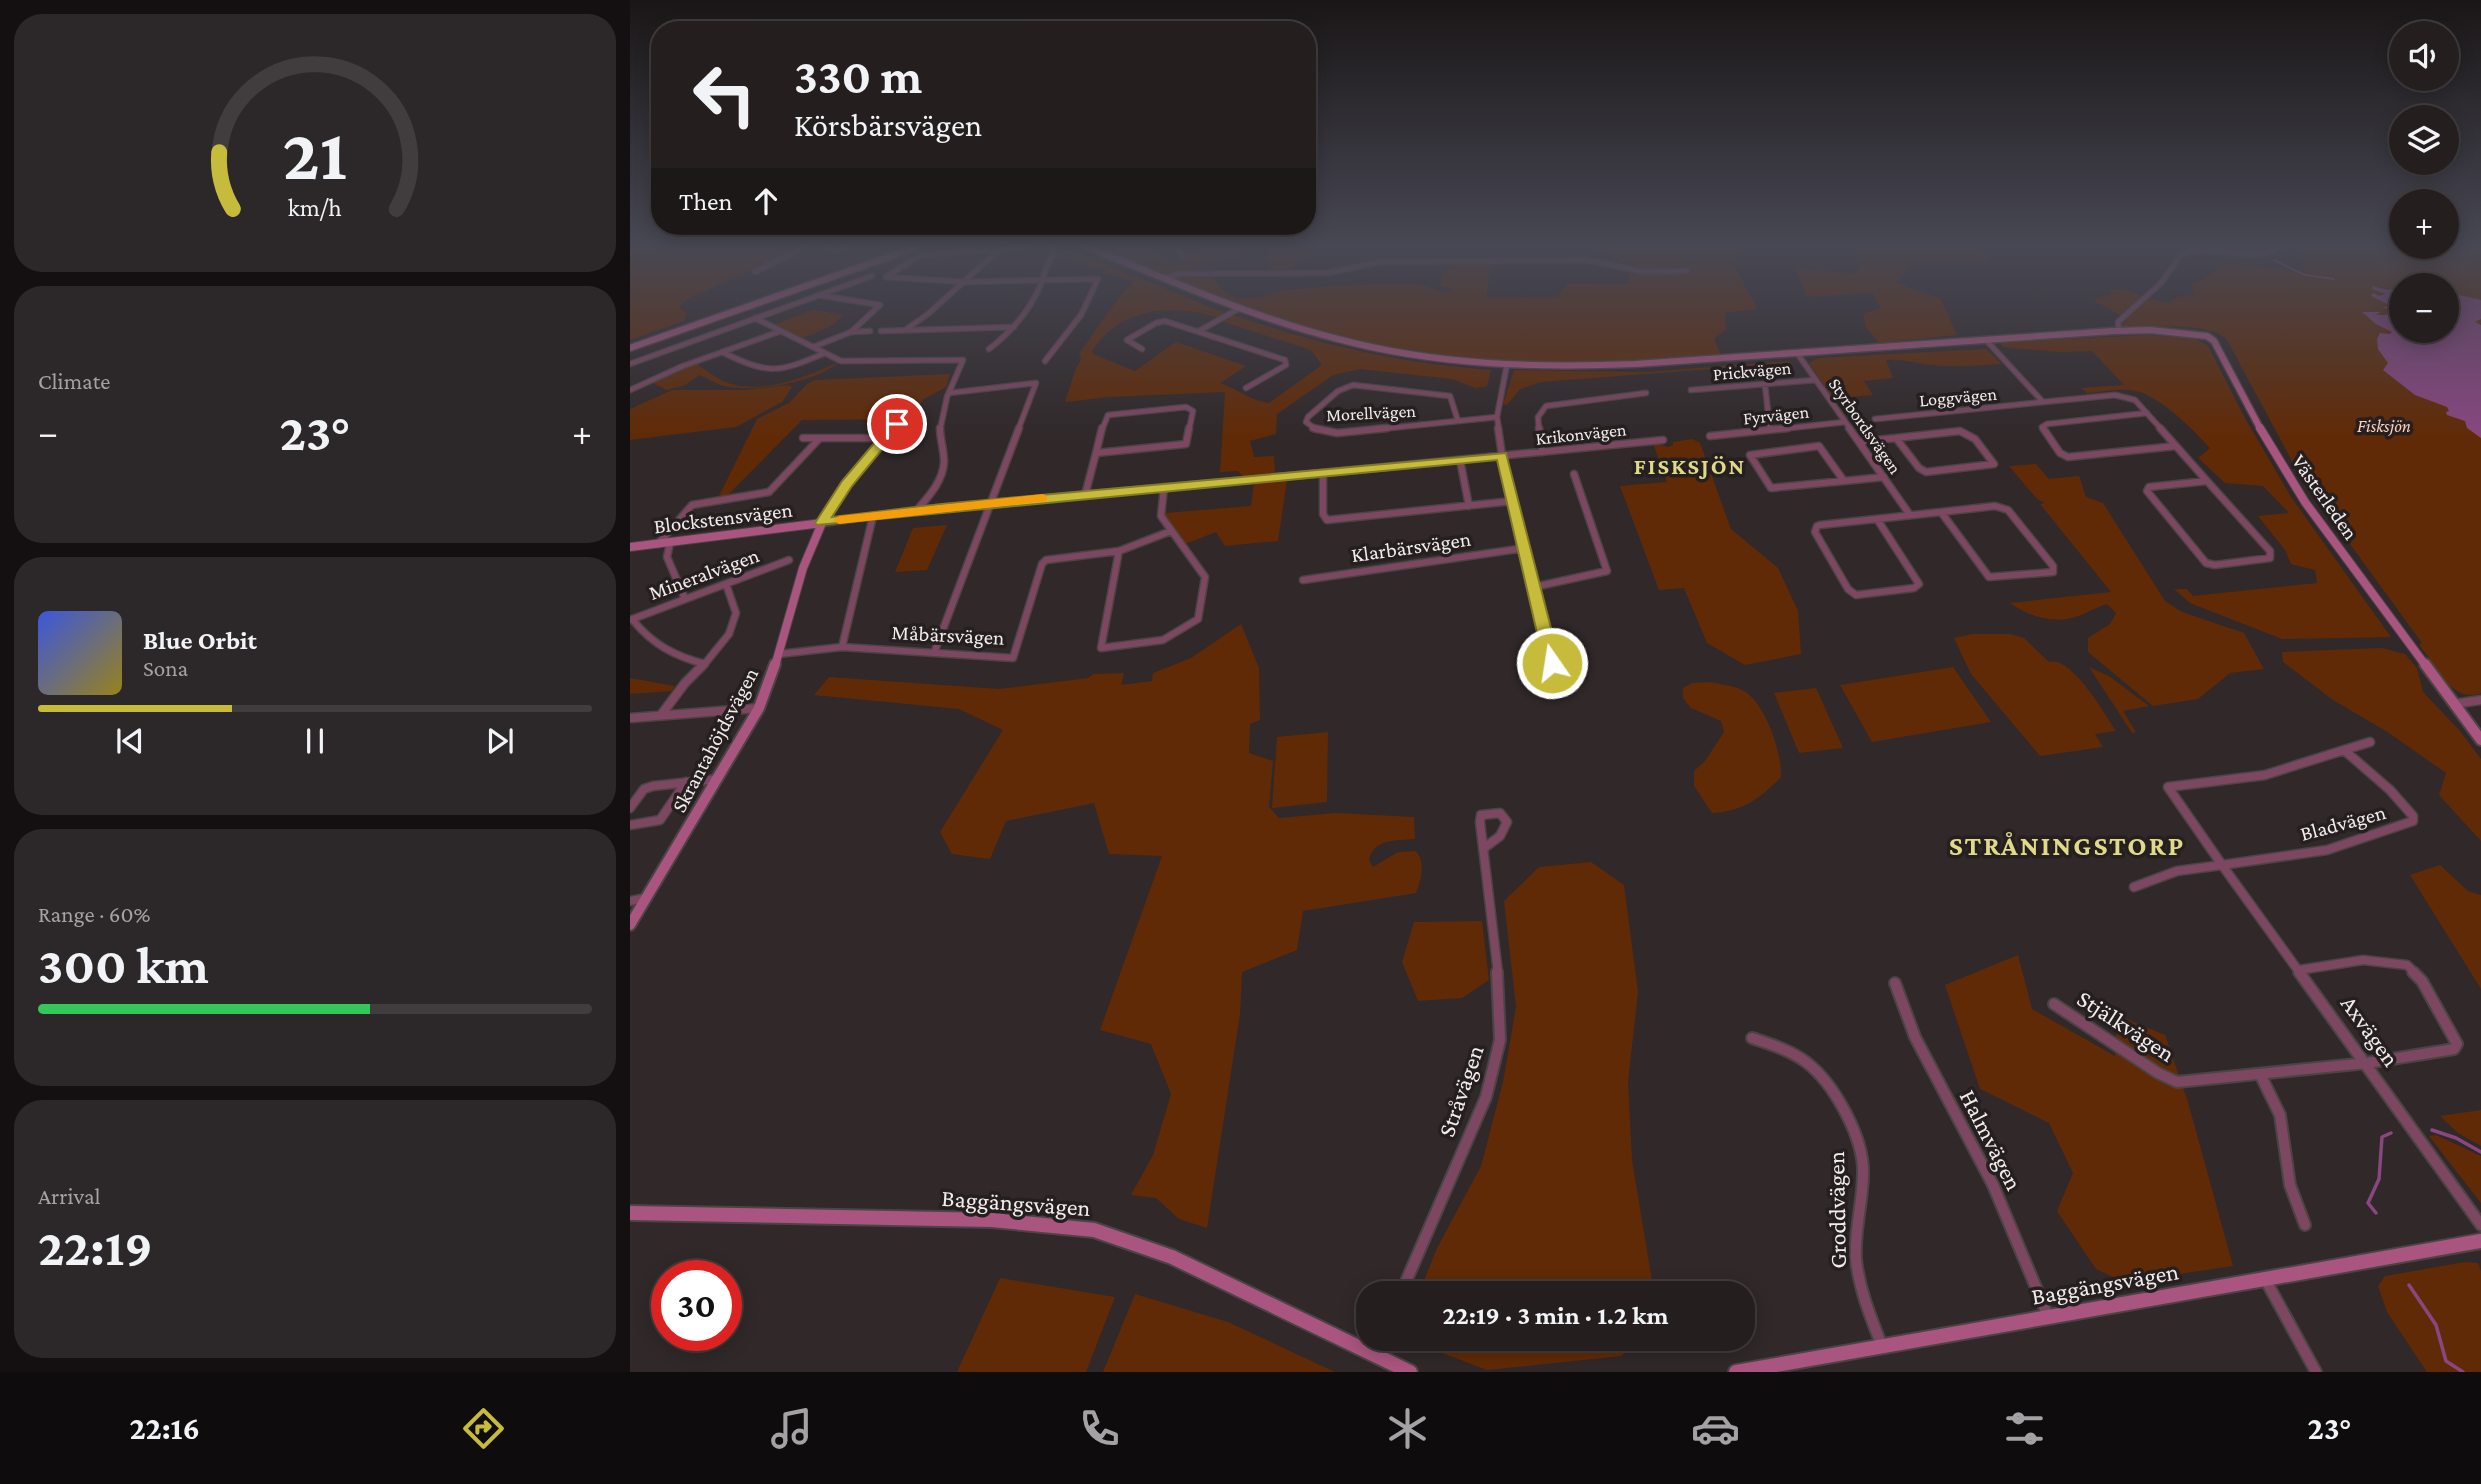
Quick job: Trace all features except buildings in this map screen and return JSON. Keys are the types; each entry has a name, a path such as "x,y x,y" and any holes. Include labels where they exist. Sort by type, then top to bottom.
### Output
{"street":[{"path":"630,348 734,311"},
{"path":"630,364 774,311"},
{"path":"851,332 874,311"},
{"path":"905,330 931,311"},
{"path":"989,349 1014,327 1024,311"},
{"path":"1045,360 1083,311"},
{"path":"1199,331 1235,311"},
{"name":"Västerleden","path":"1249,311 1312,332 1375,348 1507,364 1611,365 2119,331 2198,334 2214,341 2262,433 2292,482 2481,740"},
{"path":"2119,331 2118,322 2130,311"},
{"path":"755,318 841,361 857,363 963,360 954,376 940,432 944,453 943,469 935,488 918,510"},
{"path":"1142,349 1127,340 1160,322 1199,331 1285,360 1286,365 1281,369 1246,388"},
{"path":"881,331 1014,327"},
{"path":"630,390 781,331"},
{"path":"813,347 851,332 870,331"},
{"path":"1986,340 2043,402"},
{"path":"722,352 767,371 793,367 825,354"},
{"name":"Styrbordsvägen","path":"1797,353 1910,515"},
{"path":"1507,364 1497,417 1502,456 1552,663"},
{"name":"Prickvägen","path":"1691,390 1815,380"},
{"path":"934,653 1036,383 949,393"},
{"name":"Morellvägen","path":"1458,421 1450,396 1359,384 1338,391 1308,417 1307,422 1318,430 1345,432 1458,421 1497,417"},
{"path":"1765,385 1770,430"},
{"path":"1542,452 1538,417 1546,406 1646,393"},
{"name":"Loggvägen","path":"1875,419 2120,395 2135,400 2208,481 2270,551 2270,558 2215,565 2206,563 2147,491 2149,488 2208,481"},
{"path":"1084,495 1096,453 1108,415 1186,407 1193,411 1186,444 1096,453"},
{"path":"2147,414 2047,424 2042,427 2060,453 2068,457 2176,446"},
{"name":"Fyrvägen","path":"1710,436 1845,422"},
{"path":"822,523 846,484 897,424"},
{"path":"1859,442 1896,438 1966,432 1994,464 1926,472 1919,468 1896,438"},
{"path":"803,438 885,438"},
{"path":"658,544 692,505 769,492 820,438"},
{"name":"Krikonvägen","path":"1460,460 1663,440"},
{"path":"1844,481 1819,446 1750,454 1771,488 1844,481 1884,477"},
{"path":"1460,460 1469,506"},
{"name":"Blockstensvägen","path":"630,547 918,510 1460,460"},
{"path":"1323,473 1323,514 1327,520 1513,501"},
{"path":"1534,587 1607,571 1574,474"},
{"path":"1164,487 1160,510 1171,531 1201,570 1205,584 1198,619 1163,640 1101,648 1119,551 1171,531"},
{"path":"1877,519 1917,579 1918,587 1861,594 1851,592 1815,531 1817,526 1910,515 1995,506 2005,507 2053,566 2053,572 1997,579 1989,577 1940,512"},
{"path":"842,647 873,516"},
{"name":"Skrantahöjdsvägen","path":"630,925 759,708 779,654 807,555 822,523"},
{"path":"670,543 667,557 685,599"},
{"name":"Klarbärsvägen","path":"1303,580 1525,548"},
{"name":"Måbärsvägen","path":"779,654 842,647 1013,658 1042,564 1053,558 1119,551"},
{"name":"Mineralvägen","path":"631,620 789,560"},
{"path":"661,715 685,682 722,646 734,622 734,603 726,584"},
{"path":"631,620 648,640 660,649 705,664"},
{"path":"2454,704 2481,700"},
{"path":"630,718 759,708"},
{"path":"2344,750 2370,742"},
{"name":"Axvägen","path":"2344,750 2265,775 2168,788 2481,1225"},
{"name":"Bladvägen","path":"2222,864 2327,850 2413,821 2413,816 2390,790 2344,750"},
{"path":"630,808 644,789 719,779"},
{"path":"630,825 660,820 686,782"},
{"name":"Stråvägen","path":"1406,1281 1486,1097 1497,1059 1500,1040 1500,995 1480,814 1500,813 1507,822 1504,831 1484,848"},
{"path":"2134,887 2177,871 2222,864"},
{"path":"630,901 647,898"},
{"name":"Stjälkvägen","path":"2054,1004 2173,1082 2367,1063 2445,1051 2454,1049 2457,1044 2415,971 2399,962 2376,960 2299,970"},
{"name":"Halmvägen","path":"1895,983 1915,1037 1993,1185 2049,1317"},
{"name":"Groddvägen","path":"1752,1038 1794,1053 1815,1068 1831,1088 1852,1126 1863,1162 1857,1231 1858,1275 1882,1346"},
{"path":"2260,1074 2280,1115 2290,1185 2305,1225"},
{"name":"Baggängsvägen","path":"630,1213 992,1220 1094,1230 1172,1256 1410,1372"},
{"name":"Baggängsvägen","path":"1736,1372 2481,1241"},
{"path":"2264,1279 2316,1372"},
{"path":"1374,1355 1376,1351"}],"green space":[{"path":"630,311 687,313 684,321 630,340"},
{"path":"810,311 844,315 829,327 801,339 773,325"},
{"path":"1109,311 1159,311 1132,317 1117,325 1104,336 1092,351 1093,354 1135,371 1176,342 1246,366 1220,383 1256,400 1269,403 1322,365 1311,350 1221,321 1233,315 1328,344 1392,358 1491,370 1487,386 1476,388 1452,379 1360,369 1333,375 1277,414 1276,434 1250,441 1254,457 1274,456 1275,476 1244,478 1238,471 1220,472 1225,392 1109,397 1065,402 1081,360 1079,354"},
{"path":"1182,311 1225,313 1217,317"},
{"path":"1261,311 1741,311 1725,313 1726,329 1714,339 1721,355 1596,361 1512,360 1429,353 1360,340"},
{"path":"1872,311 1946,311 1957,335 1879,343 1865,326 1864,314"},
{"name":"Fisksjön","path":"2113,311 2389,311 2389,343 2459,343 2459,311 2481,311 2481,693 2471,695 2454,689 2422,649 2419,644 2422,643 2299,474 2226,338 2192,327 2122,325 2127,319"},
{"path":"2147,335 2196,339 2208,346 2246,420 2291,497 2391,637 2282,639 2190,603 2174,589 2187,589 2193,596 2317,583 2315,570 2291,564 2285,550 2258,516 2289,513 2263,486 2225,483 2198,458 2210,448 2174,413 2152,398 2131,390 2087,393 2081,388 2124,385 2092,351 2060,352 2003,347 2000,342"},
{"path":"1986,349 2002,364 1944,366 1886,360 1893,378 1864,381 1873,395 1833,398 1809,363 1818,358"},
{"path":"1789,361 1791,363 1541,382 1520,389 1507,405 1503,404 1514,370 1646,372"},
{"path":"839,362 816,375 768,387 737,388 724,386 699,375 685,385 667,390 651,382 695,363 728,383 756,387 800,378"},
{"path":"950,374 946,387 924,399 908,419 802,420 726,497 718,498 757,419 789,403 814,380"},
{"path":"787,385 792,387 782,402 736,427 630,440 630,409 672,390 746,390"},
{"path":"1692,439 1700,443 1731,529 1778,568 1798,611 1801,654 1745,665 1707,643 1684,588 1659,590 1620,486 1667,482 1653,443 1668,447 1673,445 1673,442"},
{"path":"2036,464 2049,479 2079,476 2086,497 2103,503 2165,601 2182,612 2244,633 2264,669 2230,673 2198,699 2153,706 2088,652 2088,638 2110,624 2116,613 2107,604 2079,616 2058,620 2033,615 2010,603 2111,592 2040,504 2045,503 2037,499 2009,466"},
{"path":"1287,480 1278,541 1225,546 1216,532 1185,544 1164,513 1251,506 1254,482"},
{"path":"947,525 927,570 895,572 913,528"},
{"path":"1241,624 1259,668 1260,720 1250,724 1249,753 1273,761 1269,807 1279,818 1335,813 1414,817 1415,839 1381,844 1369,860 1373,867 1398,852 1416,851 1422,871 1416,893 1303,911 1297,950 1242,972 1240,1014 1207,1228 1179,1219 1156,1198 1131,1195 1153,1155 1171,1094 1151,1044 1100,1030 1162,856 1109,854 1094,803 1006,821 990,859 952,854 940,832 1003,730 959,709 814,695 829,677 999,689 1088,678 1093,674 1124,673 1121,685 1152,681 1153,673 1191,658"},
{"path":"1972,634 2010,634 2024,638 2049,662 2058,662 2077,676 2116,731 2095,734 2103,747 2040,756 1971,674 1954,638"},
{"path":"2382,648 2405,654 2417,668 2423,692 2460,731 2481,759 2481,841 2439,795 2446,773 2389,733 2333,700 2283,662 2282,652"},
{"path":"1953,667 1991,722 1872,742 1840,685"},
{"path":"2089,667 2109,676 2149,706 2123,711 2136,732 2132,733"},
{"path":"630,678 675,686 672,691 630,694"},
{"path":"1711,682 1740,689 1754,700 1772,732 1781,767 1781,777 1750,802 1733,810 1712,813 1694,786 1694,771 1705,761 1724,732 1721,721 1691,708 1683,698 1683,688 1692,683"},
{"path":"1816,688 1843,748 1799,753 1774,693"},
{"path":"1328,732 1327,802 1272,808 1277,737"},
{"path":"1591,862 1624,885 1638,992 1628,1082 1632,1160 1652,1281 1424,1281 1437,1248 1481,1166 1503,1082 1516,1007 1504,901 1539,867"},
{"path":"2440,865 2468,891 2481,895 2481,989 2410,875"},
{"path":"1482,921 1489,980 1462,998 1418,1001 1402,962 1414,922"},
{"path":"2018,955 2032,1009 2115,1056 2117,1015 2165,1035 2188,1102 2233,1266 2124,1282 2096,1269 2057,1211 2073,1173 2049,1123 1980,1089 1945,985"},
{"path":"2481,1110 2481,1146 2458,1133 2440,1116"},
{"path":"2436,1135 2481,1156 2481,1203 2429,1136"},
{"path":"2465,1262 2478,1263 2481,1271 2481,1372 2427,1372 2387,1312 2378,1286 2385,1276"},
{"path":"1000,1278 1115,1297 1086,1372 957,1372"},
{"path":"1135,1294 1228,1322 1335,1372 1103,1372"},
{"path":"1437,1351 1626,1351 1622,1356 1487,1370"}],"shaded area":[{"name":"Fisksjön","path":"2389,311 2389,330 2362,312 2380,312 2376,315 2386,315"},
{"name":"Fisksjön","path":"2459,311 2481,311 2481,319 2475,322 2481,325 2481,438 2467,428 2465,421 2447,415 2447,407 2415,395 2383,370 2388,363 2378,349 2377,339 2380,333 2389,334 2389,343 2459,343"}],"waterway":[{"path":"2432,1130 2456,1138 2481,1152"},
{"path":"2376,1213 2368,1203 2379,1179 2382,1137 2391,1133"},
{"path":"2409,1285 2436,1325 2446,1361 2463,1372"}],"slow traffic":[{"path":"839,520 1043,498"}],"district":[{"name":"FISKSJÖN","path":"1690,466"},
{"name":"STRÅNINGSTORP","path":"2067,845"}],"route":[{"path":"897,424 846,484 822,523 942,508 1502,456 1552,663"}]}
